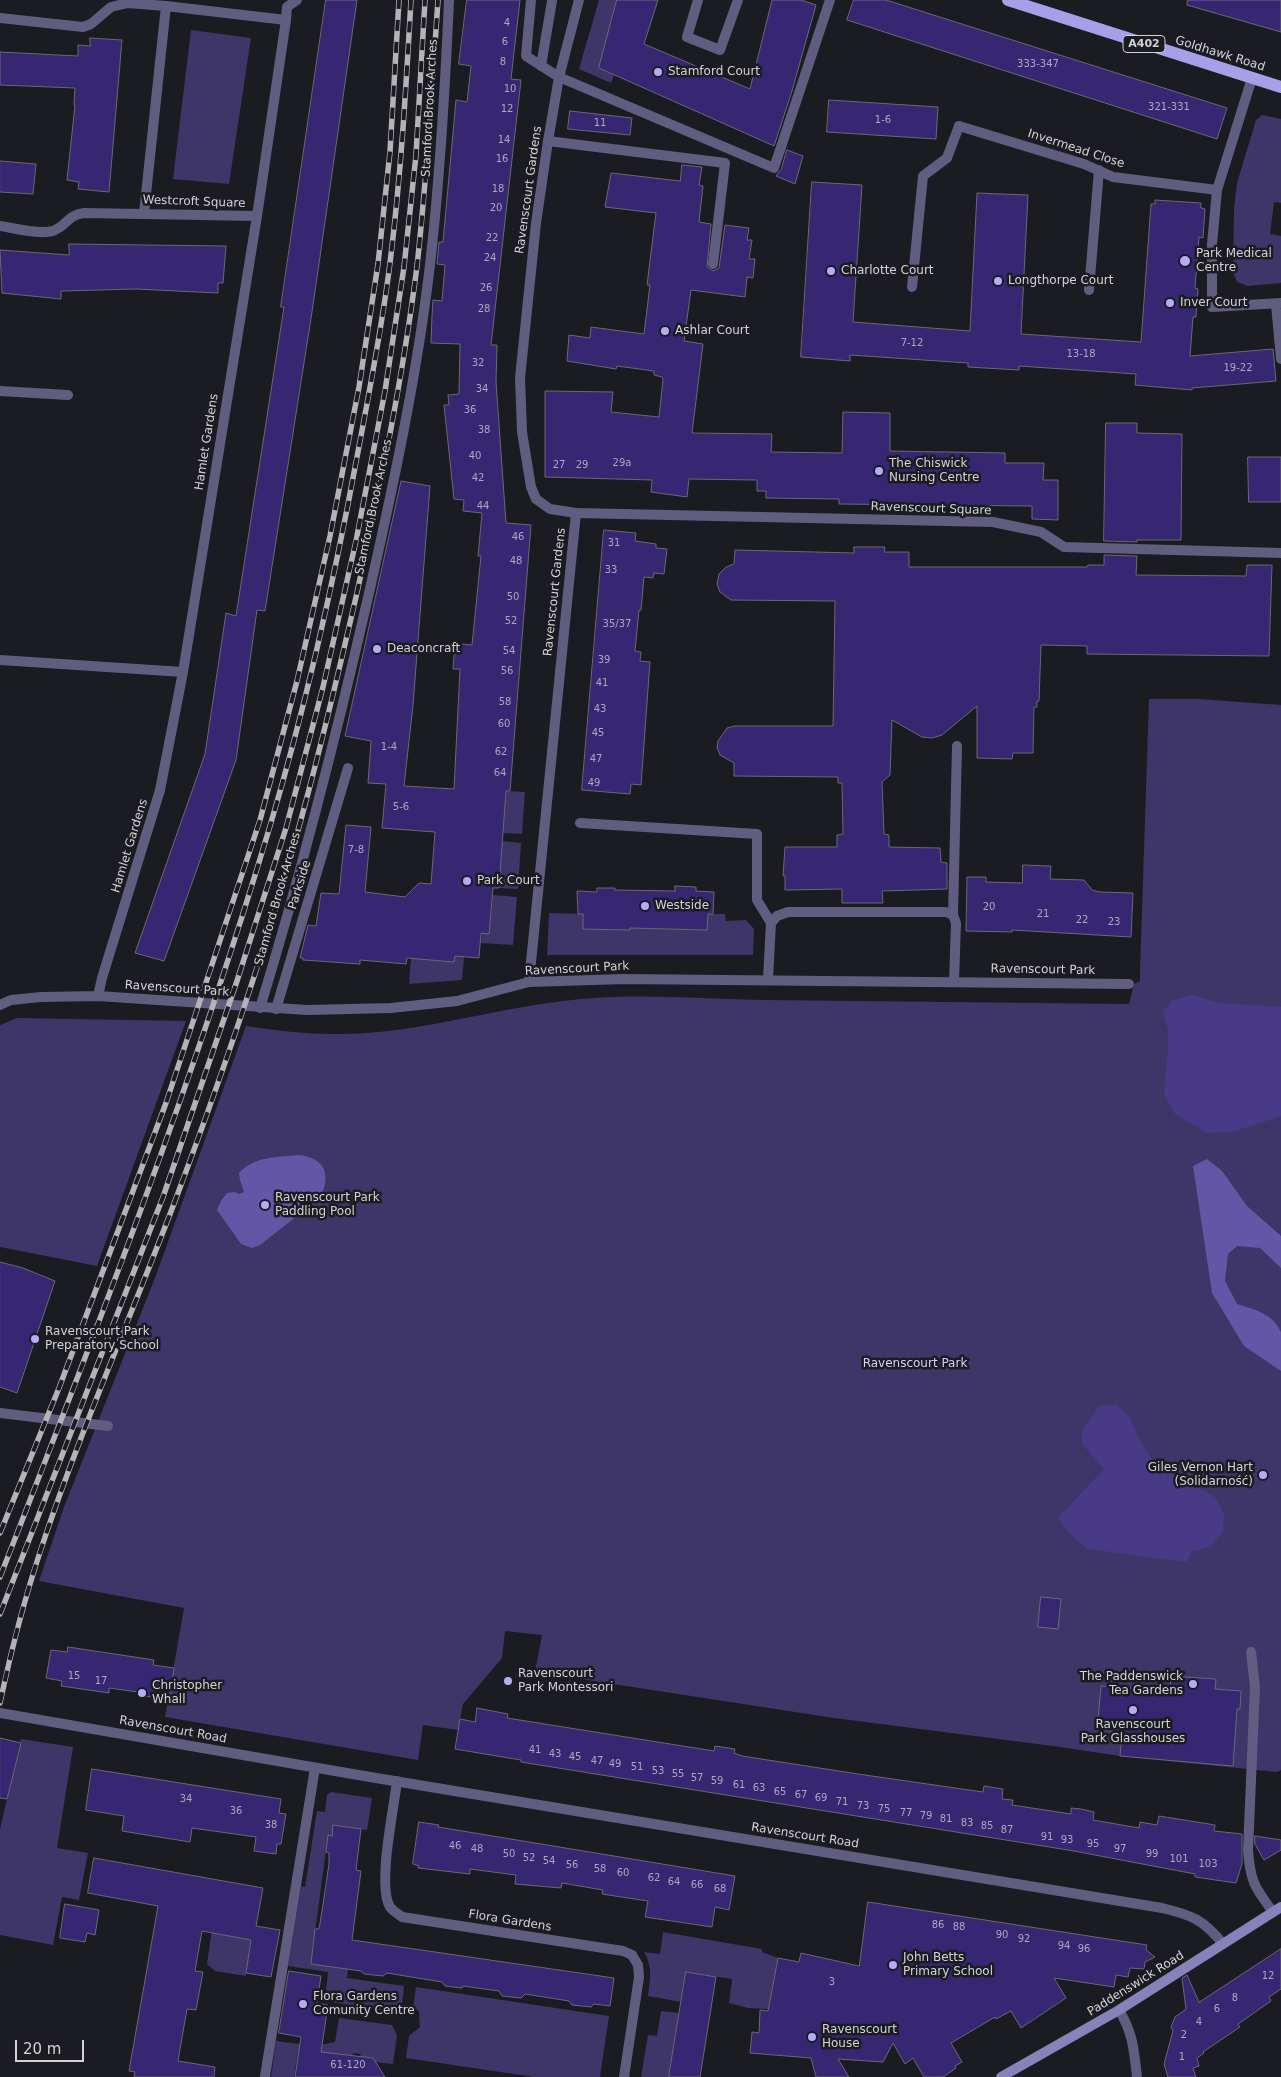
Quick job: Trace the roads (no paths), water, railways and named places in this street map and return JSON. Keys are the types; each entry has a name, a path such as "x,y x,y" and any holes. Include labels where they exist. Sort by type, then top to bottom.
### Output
{"main road":[{"name":"Goldhawk Road","path":"1008,0 1281,87"},
{"name":"Paddenswick Road","path":"1001,2077 1016,2073 1277,1910"}],"street":[{"name":"Westcroft Square","path":"0,226 47,232 61,227 76,214 144,213 257,216 287,7 297,0"},
{"name":"Stamford Brook Arches","path":"260,1008 336,735 381,540 410,392 428,276 437,199 449,0"},
{"path":"531,0 526,56 559,77 774,168 830,0"},
{"name":"Ravenscourt Gardens","path":"529,982 576,512 550,509 536,499 531,488 522,432 520,378 536,223 548,141 559,77 579,0"},
{"path":"698,0 687,37 720,50 738,0"},
{"path":"541,66 552,1"},
{"path":"0,18 83,27 91,24 111,7 128,3 286,20"},
{"path":"144,213 166,6"},
{"path":"1252,78 1217,190 1212,244 1212,307 1279,303 1281,359"},
{"name":"Invermead Close","path":"912,287 923,176 947,158 959,126 1099,170 1113,177 1217,190"},
{"path":"548,141 725,163 713,264"},
{"path":"1089,290 1099,170"},
{"name":"Hamlet Gardens","path":"98,996 160,790 182,672 257,216"},
{"path":"0,391 68,395"},
{"name":"Ravenscourt Square","path":"576,512 993,522 1041,532 1064,547 1281,553"},
{"path":"0,660 182,672"},
{"path":"954,982 957,746"},
{"name":"Parkside","path":"276,1008 348,768"},
{"path":"580,823 757,834 757,900 771,923 768,979"},
{"path":"771,923 777,916 788,912 946,912 954,915"},
{"name":"Ravenscourt Park","path":"0,1005 11,1000 41,997 98,996 260,1008 349,1010 428,1005 457,1001 529,982 624,979 1129,984"},
{"path":"0,1413 108,1426"},
{"path":"1251,1652 1254,1687 1249,1866 1255,1887 1277,1910"},
{"name":"Ravenscourt Road","path":"0,1712 315,1768 1162,1908 1198,1919 1212,1930 1223,1944"},
{"path":"265,2076 315,1768"},
{"name":"Flora Gardens","path":"397,1781 384,1879 386,1898 391,1909 402,1917 623,1951 632,1955 638,1965 639,1977 624,2077"},
{"path":"1119,2010 1128,2024 1133,2041 1137,2077"}],"railway":[{"path":"0,1533 59,1388 166,1103 260,820 297,681 330,536 359,387 378,264 390,152 399,0"},
{"path":"0,1577 108,1298 177,1110 241,921 296,735 339,550 383,312 394,230 400,164 411,0"},
{"path":"0,1614 163,1197 237,981 286,828 323,687 356,541 385,391 404,267 416,155 425,0"},
{"path":"0,1703 23,1606 56,1505 175,1201 243,1010 282,888 321,743 365,556 405,349 421,233 438,0"}],"place":[{"name":"Stamford Court","path":"658,72"},
{"name":"Park Medical Centre","path":"1185,261"},
{"name":"Charlotte Court","path":"831,271"},
{"name":"Longthorpe Court","path":"998,281"},
{"name":"Inver Court","path":"1170,303"},
{"name":"Ashlar Court","path":"665,331"},
{"name":"The Chiswick Nursing Centre","path":"879,471"},
{"name":"Deaconcraft","path":"377,649"},
{"name":"Park Court","path":"467,881"},
{"name":"Westside","path":"645,906"},
{"name":"Ravenscourt Park Paddling Pool","path":"265,1205"},
{"name":"Ravenscourt Park Preparatory School","path":"35,1339"},
{"name":"Giles Vernon Hart (Solidarność)","path":"1263,1475"},
{"name":"Ravenscourt Park Montessori","path":"508,1681"},
{"name":"The Paddenswick Tea Gardens","path":"1193,1684"},
{"name":"Christopher Whall","path":"142,1693"},
{"name":"Ravenscourt Park Glasshouses","path":"1133,1710"},
{"name":"John Betts Primary School","path":"893,1965"},
{"name":"Flora Gardens Comunity Centre","path":"303,2004"},
{"name":"Ravenscourt House","path":"812,2037"}]}
